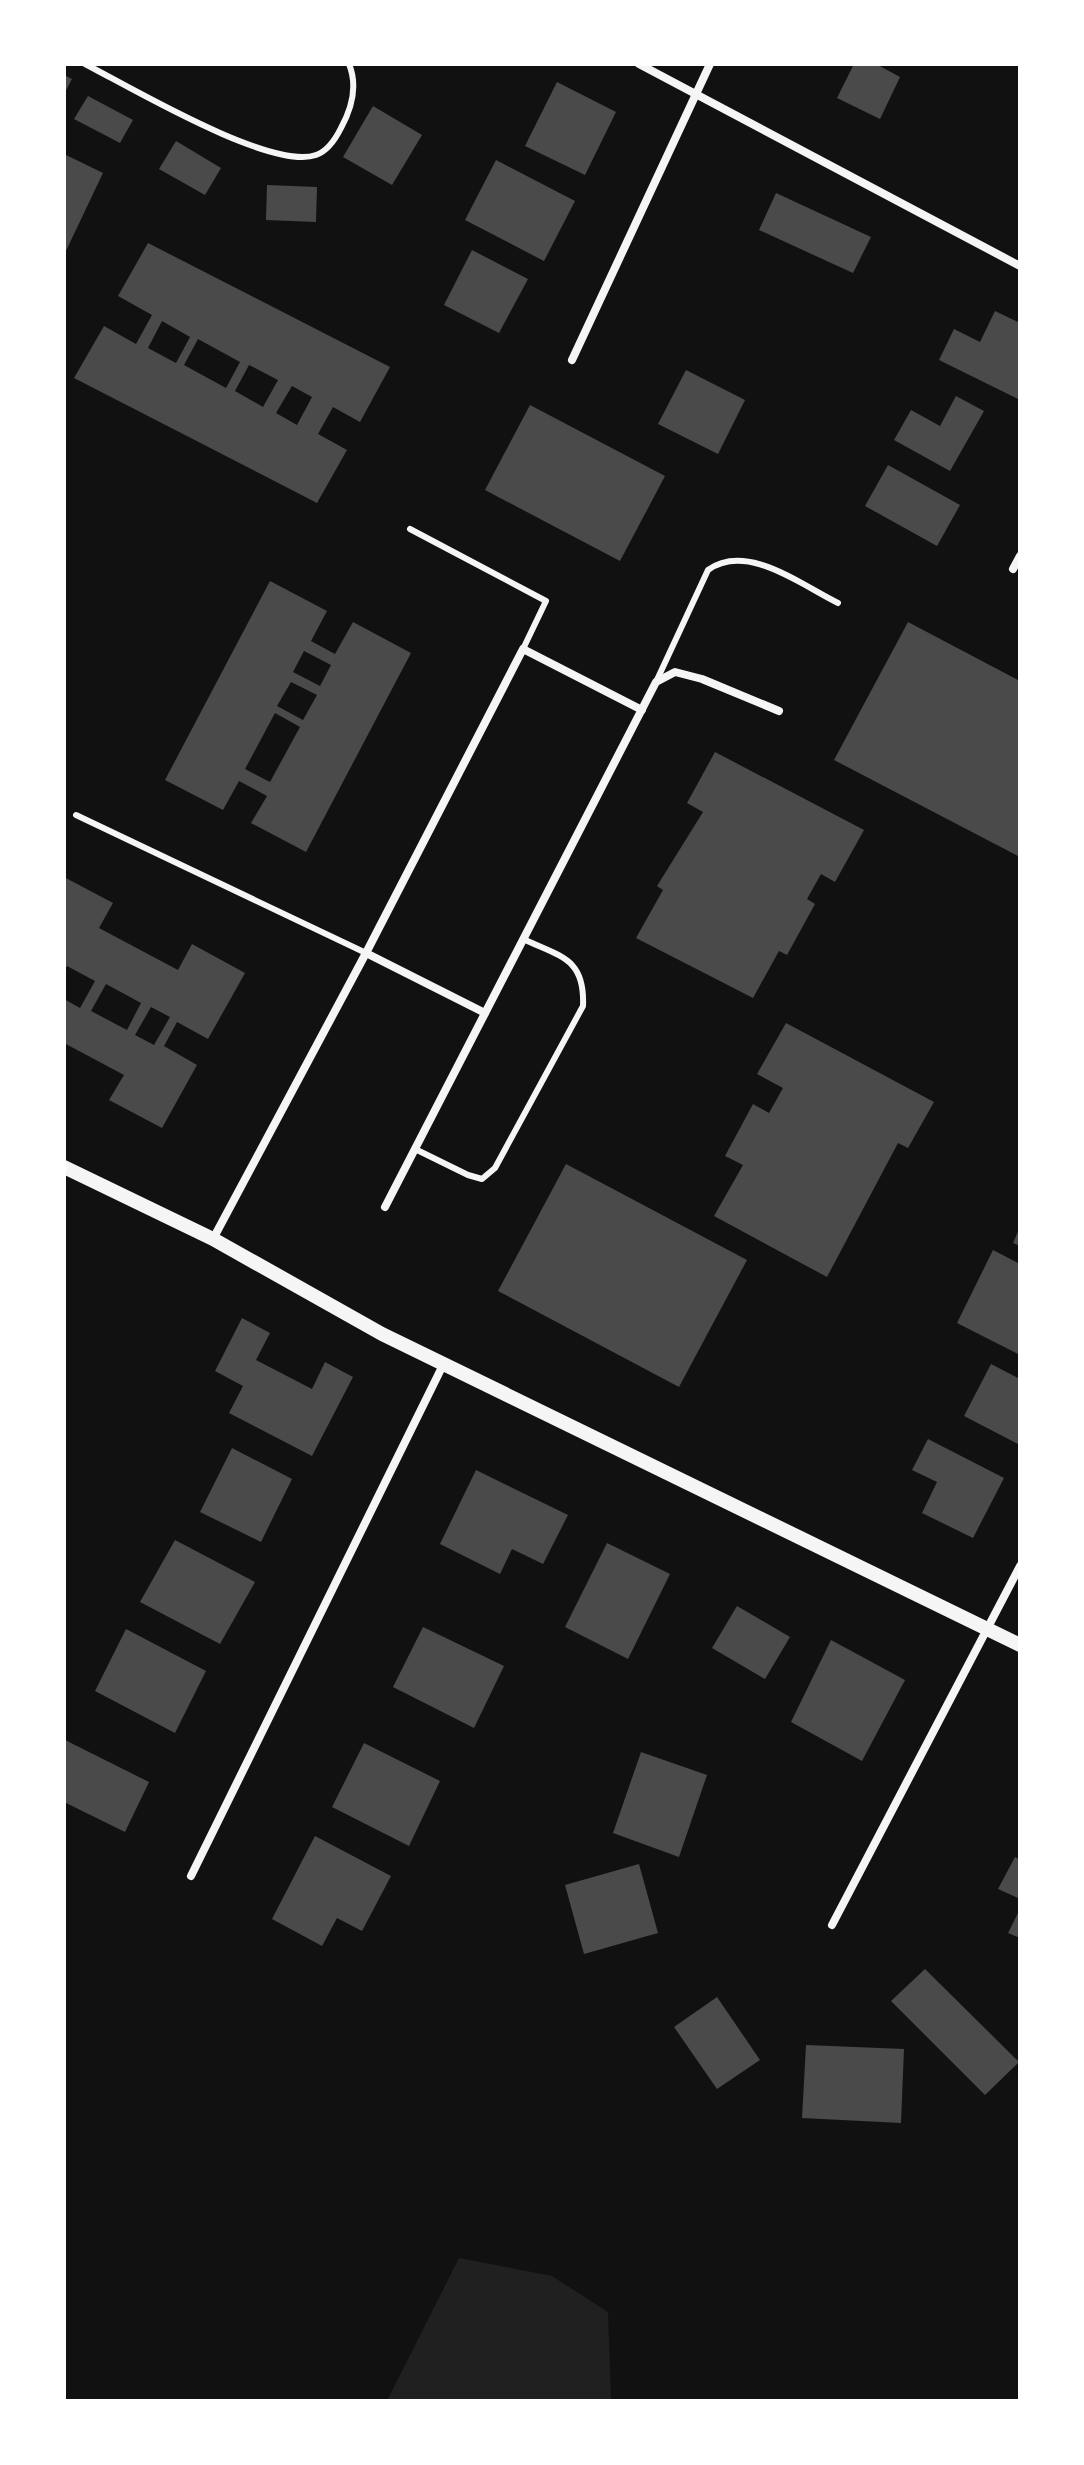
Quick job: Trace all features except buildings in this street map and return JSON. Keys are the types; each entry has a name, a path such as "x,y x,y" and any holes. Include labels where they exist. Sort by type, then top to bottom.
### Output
{"street":[{"path":"639,64 1020,266"},
{"path":"572,360 710,64"},
{"path":"1013,569 1020,556"},
{"path":"213,1239 366,953 523,649 642,710"},
{"path":"385,1207 656,682 675,672 702,679 779,711"},
{"path":"366,953 485,1013"},
{"path":"64,1167 213,1239 443,1365 1020,1645"},
{"path":"191,1876 443,1365"},
{"path":"832,1925 1020,1566"}],"lane":[{"path":"85,64 236,141 274,154 299,156 315,156 327,148 338,133 354,93 349,64"},
{"path":"410,529 546,601 523,649"},
{"path":"656,682 708,570 720,561 739,560 763,565 838,603"},
{"path":"76,815 366,953"},
{"path":"415,1149 482,1179 495,1168 583,1006 584,986 574,963 523,939"}],"shaded area":[{"path":"459,2258 552,2276 608,2312 611,2401 387,2401"}]}
